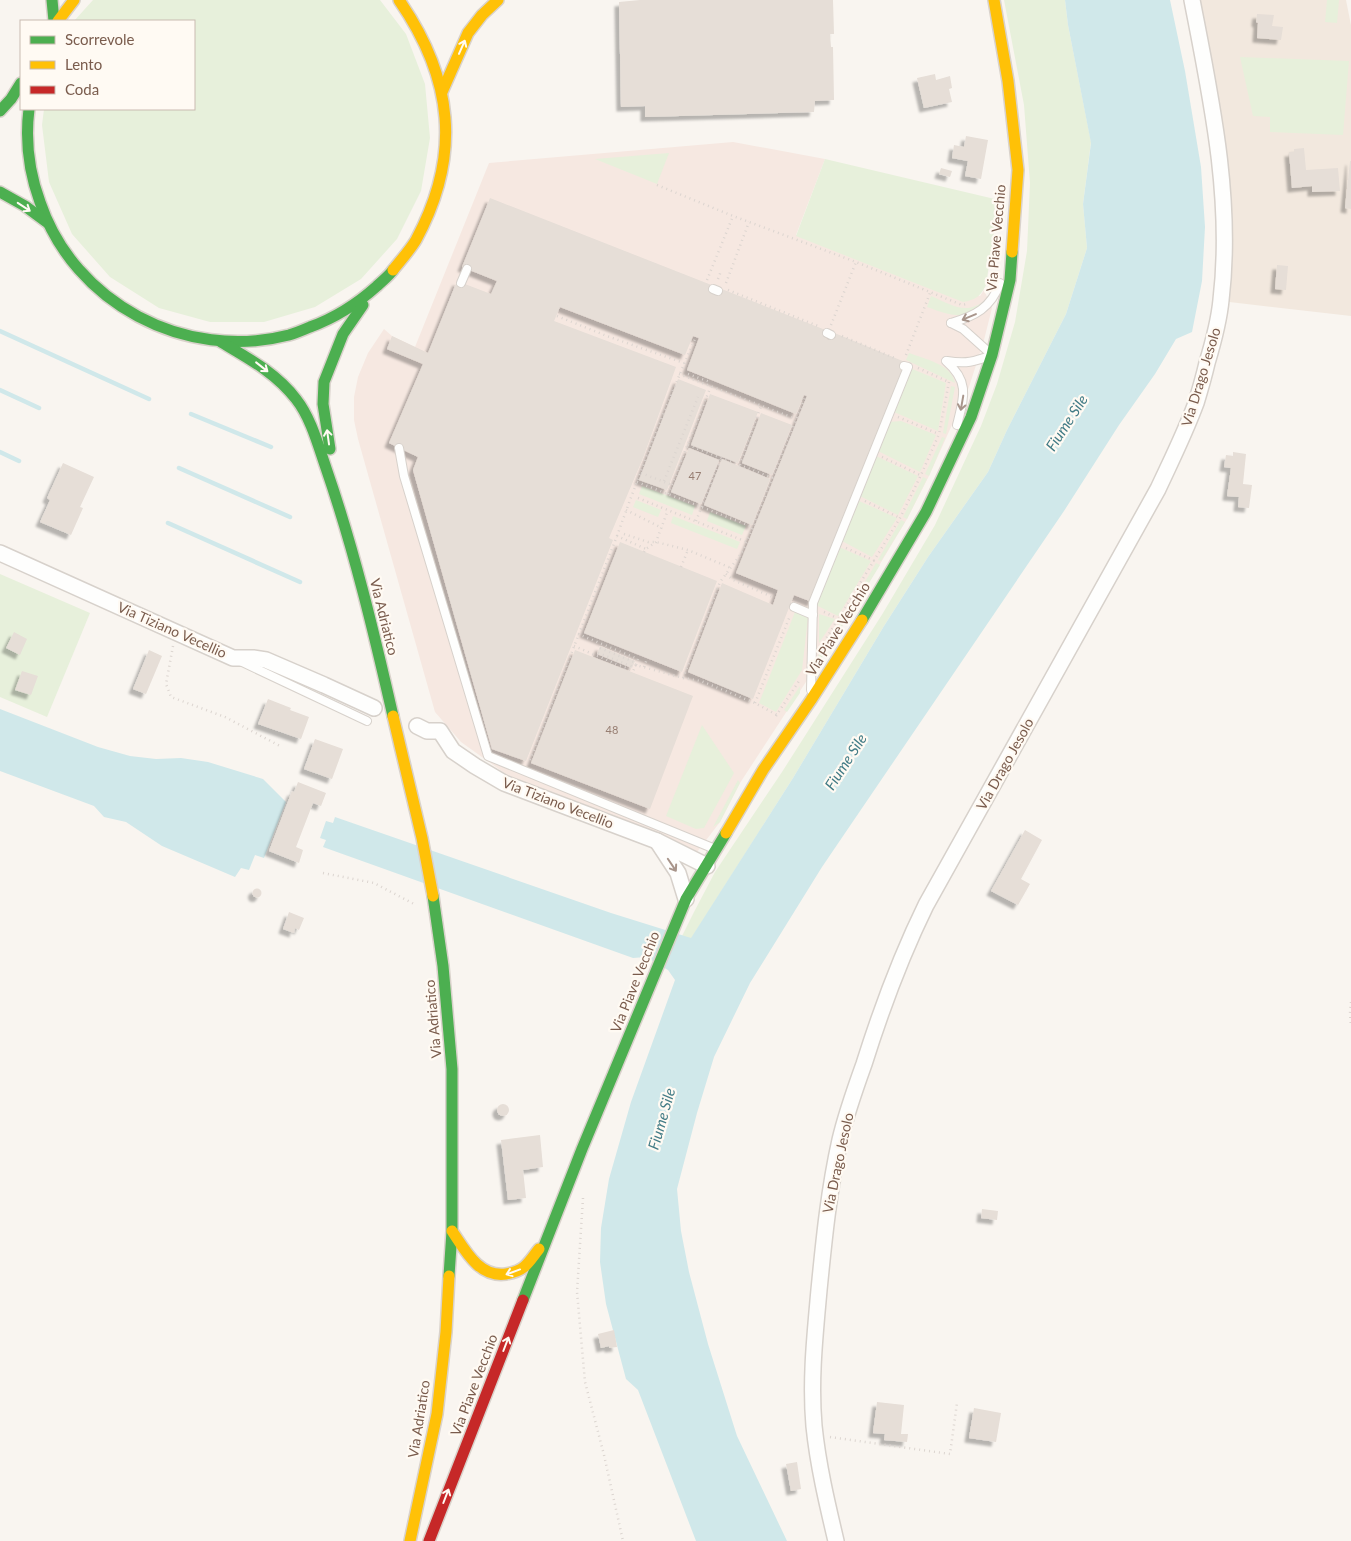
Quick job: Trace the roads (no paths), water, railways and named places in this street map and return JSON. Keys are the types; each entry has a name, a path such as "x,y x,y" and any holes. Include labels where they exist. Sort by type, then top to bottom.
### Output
{"main road":[{"path":"52,0 54,20"},
{"path":"59,20 74,0"},
{"path":"29,110 27,136 32,181 48,223 66,255 90,282 118,306 150,324 184,336 220,342 261,341 301,332 338,316 372,293 402,261 426,223 441,181 446,136 442,92 432,56 415,22 399,0"},
{"path":"442,92 468,33 482,15 498,0"},
{"name":"Via Piave Vecchio","path":"429,1541 547,1239 686,899 763,770 811,700 858,626 926,512 971,417 992,355 1010,280 1018,170 1008,81 994,0"},
{"path":"0,111 11,99 20,85"},
{"path":"0,192 25,206 48,223"},
{"name":"Via Adriatico","path":"338,503 323,404 324,382 343,334 372,293"},
{"name":"Via Adriatico","path":"220,342 256,363 281,382 297,400 311,428 338,503 370,618 422,838 433,895 443,966 452,1069 452,1231 446,1332 437,1414 410,1541"},
{"name":"Via Piave Vecchio","path":"452,1231 481,1270 489,1274 501,1276 524,1267 547,1239"}],"street":[{"name":"Via Drago Jesolo","path":"836,1541 820,1463 813,1391 814,1351 825,1229 840,1138 876,1025 909,940 926,905 1158,489 1177,450 1196,402 1212,345 1221,301 1224,222 1216,132 1192,0"},
{"name":"Via Tiziano Vecellio","path":"0,553 233,658 266,660 324,685 370,715"},
{"name":"Via Tiziano Vecellio","path":"417,726 427,731 440,731 453,751 504,783 657,841 707,866"},
{"path":"657,841 678,874 686,899"}],"lane":[{"path":"946,471 964,398 962,383 957,372 946,361 975,362 992,355 963,329 951,323 968,318 984,308 998,290 1012,249"},
{"path":"461,283 467,269"},
{"path":"811,700 813,603 908,367 904,363"},
{"path":"399,448 404,476 488,756 717,849"},
{"path":"794,607 813,612"}],"water":[{"name":"Fiume Sile","path":"1065,0 1170,0 1185,71 1201,167 1205,227 1202,281 1192,332 1176,339 1155,374 1119,425 1064,511 822,867 750,983 714,1057 677,1189 681,1231 689,1272 708,1344 737,1436 787,1541 696,1541 638,1390 626,1379 606,1304 600,1262 601,1228 609,1179 631,1102 675,980 668,970 646,957 633,958 323,847 326,840 320,838 326,821 333,823 335,817 611,913 691,938 793,778 884,626 928,557 988,472 1007,430 1066,314 1087,248 1083,204 1091,143 1068,25"},
{"path":"0,709 98,747 130,756 156,759 181,758 208,762 263,779 286,802 264,858 255,855 249,870 241,868 235,877 162,846 126,822 104,817 94,806 0,771"}],"waterway":[{"path":"0,331 149,399"},
{"path":"0,390 39,408"},
{"path":"191,414 271,447"},
{"path":"0,452 19,461"},
{"path":"179,468 290,517"},
{"path":"168,523 300,582"}]}
